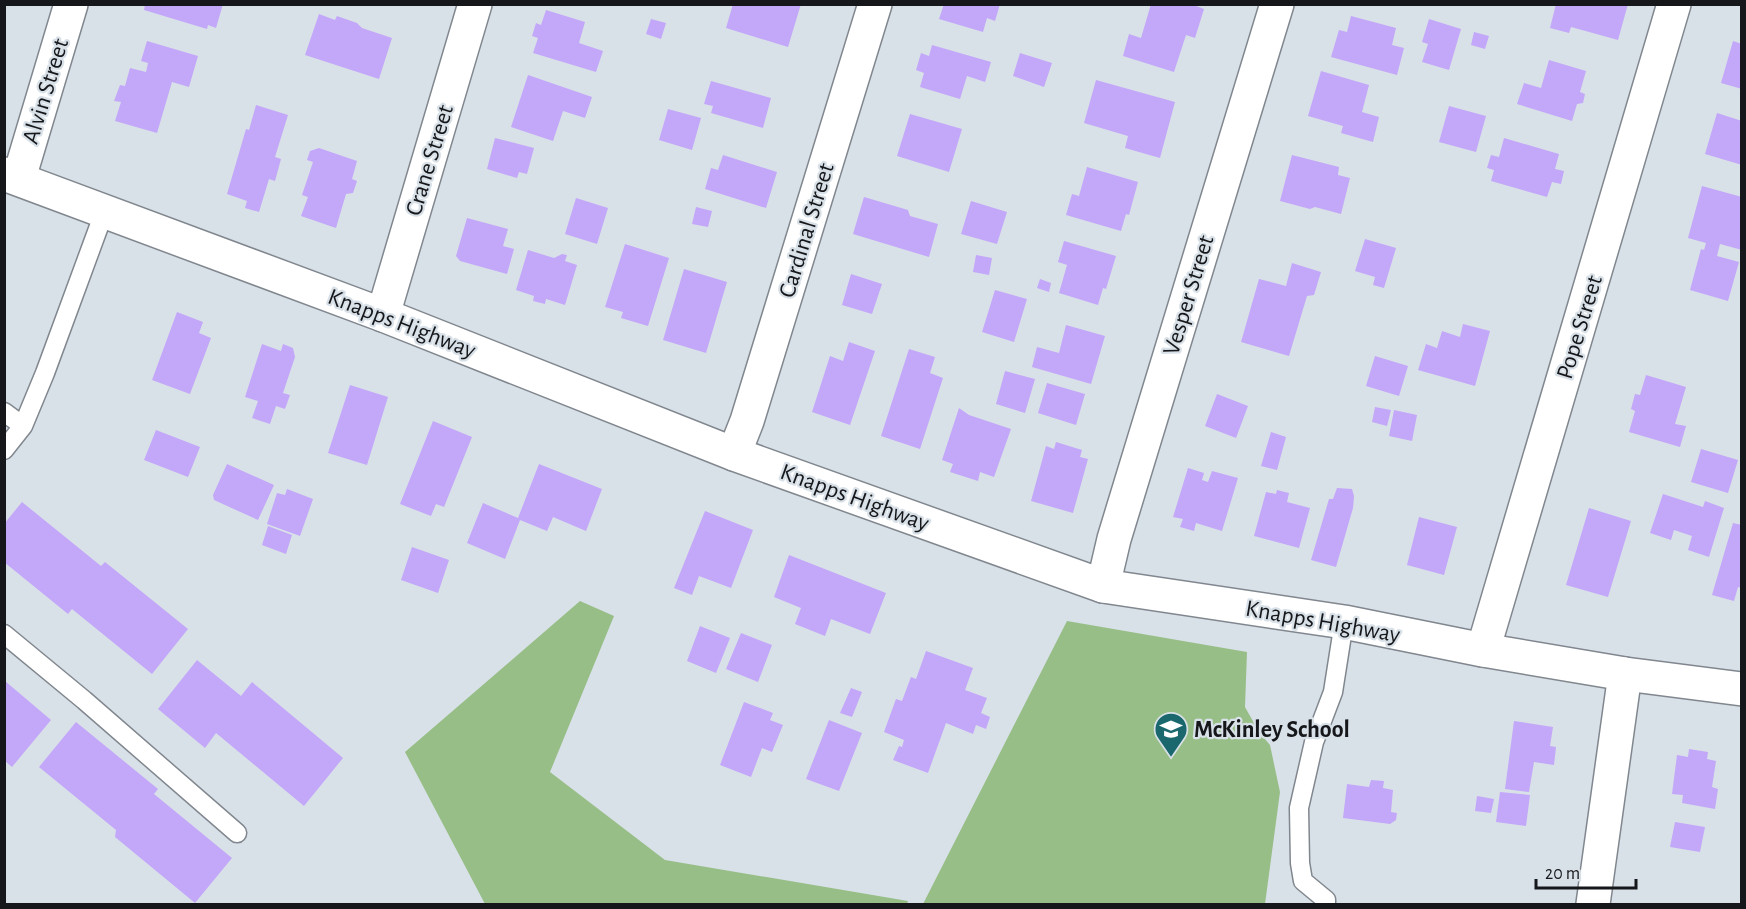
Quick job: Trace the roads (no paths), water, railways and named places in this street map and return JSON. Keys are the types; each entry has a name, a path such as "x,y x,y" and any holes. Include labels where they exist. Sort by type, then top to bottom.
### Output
{"street":[{"name":"Alvin Street","path":"12,176 71,4"},
{"name":"Crane Street","path":"383,315 475,4"},
{"name":"Cardinal Street","path":"734,454 747,421 875,4"},
{"name":"Vesper Street","path":"1103,586 1114,539 1277,4"},
{"name":"Pope Street","path":"1483,650 1674,4"},
{"name":"Knapps Highway","path":"12,176 383,315 734,454 1103,586 1344,622 1483,650 1625,674 1742,689"},
{"path":"1593,904 1625,674"}],"lane":[{"path":"4,450 23,426 105,210"},
{"path":"4,412 23,426"},
{"path":"1326,904 1326,900 1303,881 1300,862 1299,808 1314,742 1333,692 1344,622"},
{"path":"4,634 237,833"}],"place":[{"name":"McKinley School","path":"1171,758"}]}
